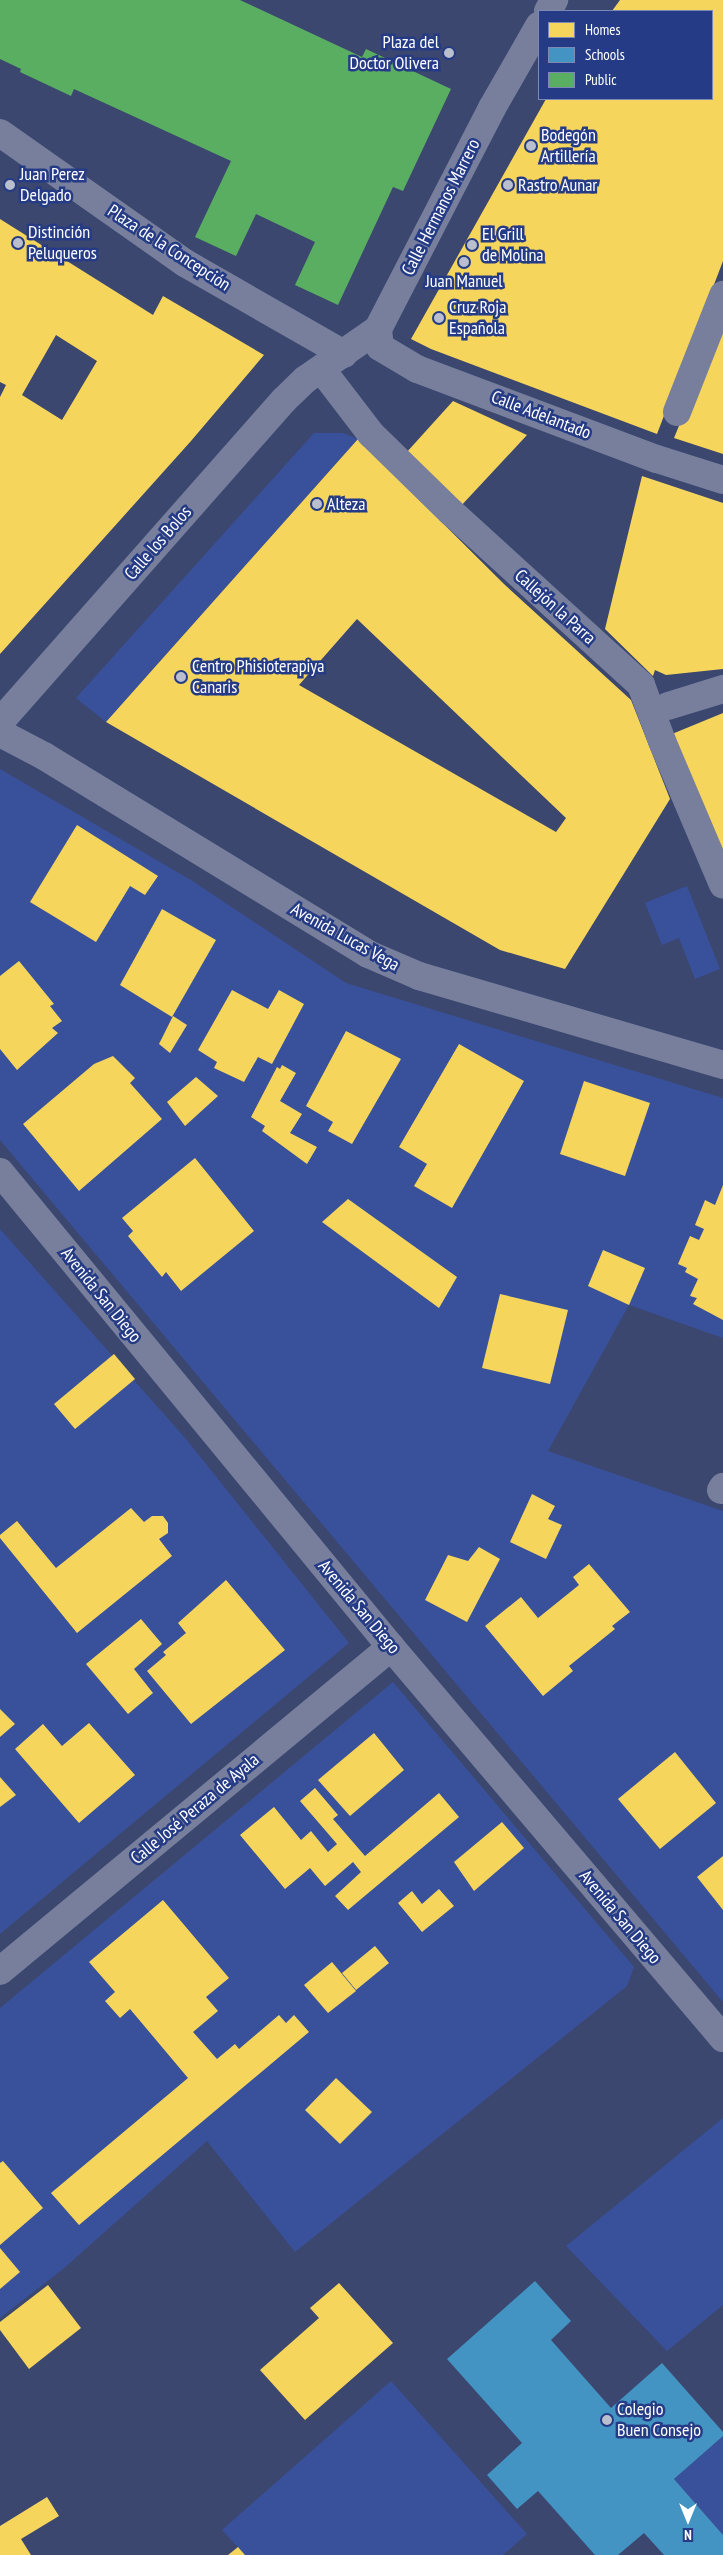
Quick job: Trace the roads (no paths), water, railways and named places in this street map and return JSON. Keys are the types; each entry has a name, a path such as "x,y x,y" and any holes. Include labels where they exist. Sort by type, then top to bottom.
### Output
{"street":[{"name":"Calle Hermanos Marrero","path":"322,370 378,329 492,108 538,28"},
{"name":"Plaza de la Concepción","path":"0,133 185,263 344,354"},
{"path":"677,412 723,295"},
{"name":"Calle Adelantado","path":"378,329 380,347 417,368 657,459 723,480"},
{"name":"Calle los Bolos","path":"0,722 284,400 306,379 322,370"},
{"name":"Callejón la Parra","path":"322,370 371,434 451,512 641,685 662,742 723,885"},
{"path":"668,706 723,689"},
{"name":"Avenida Lucas Vega","path":"0,733 44,756 368,954 419,976 723,1065"},
{"name":"Avenida San Diego","path":"0,1172 391,1647 723,2038"},
{"name":"Calle José Peraza de Ayala","path":"0,1971 391,1647"}],"place":[{"name":"Plaza del Doctor Olivera","path":"449,53"},
{"name":"Bodegón Artillería","path":"531,146"},
{"name":"Juan Perez Delgado","path":"10,185"},
{"name":"Rastro Aunar","path":"508,185"},
{"name":"Distinción Peluqueros","path":"18,243"},
{"name":"El Grill de Molina","path":"472,245"},
{"name":"Juan Manuel","path":"464,262"},
{"name":"Cruz Roja Española","path":"439,318"},
{"name":"Alteza","path":"317,504"},
{"name":"Centro Phisioterapiya Canaris","path":"181,677"},
{"name":"Colegio Buen Consejo","path":"607,2420"}]}
